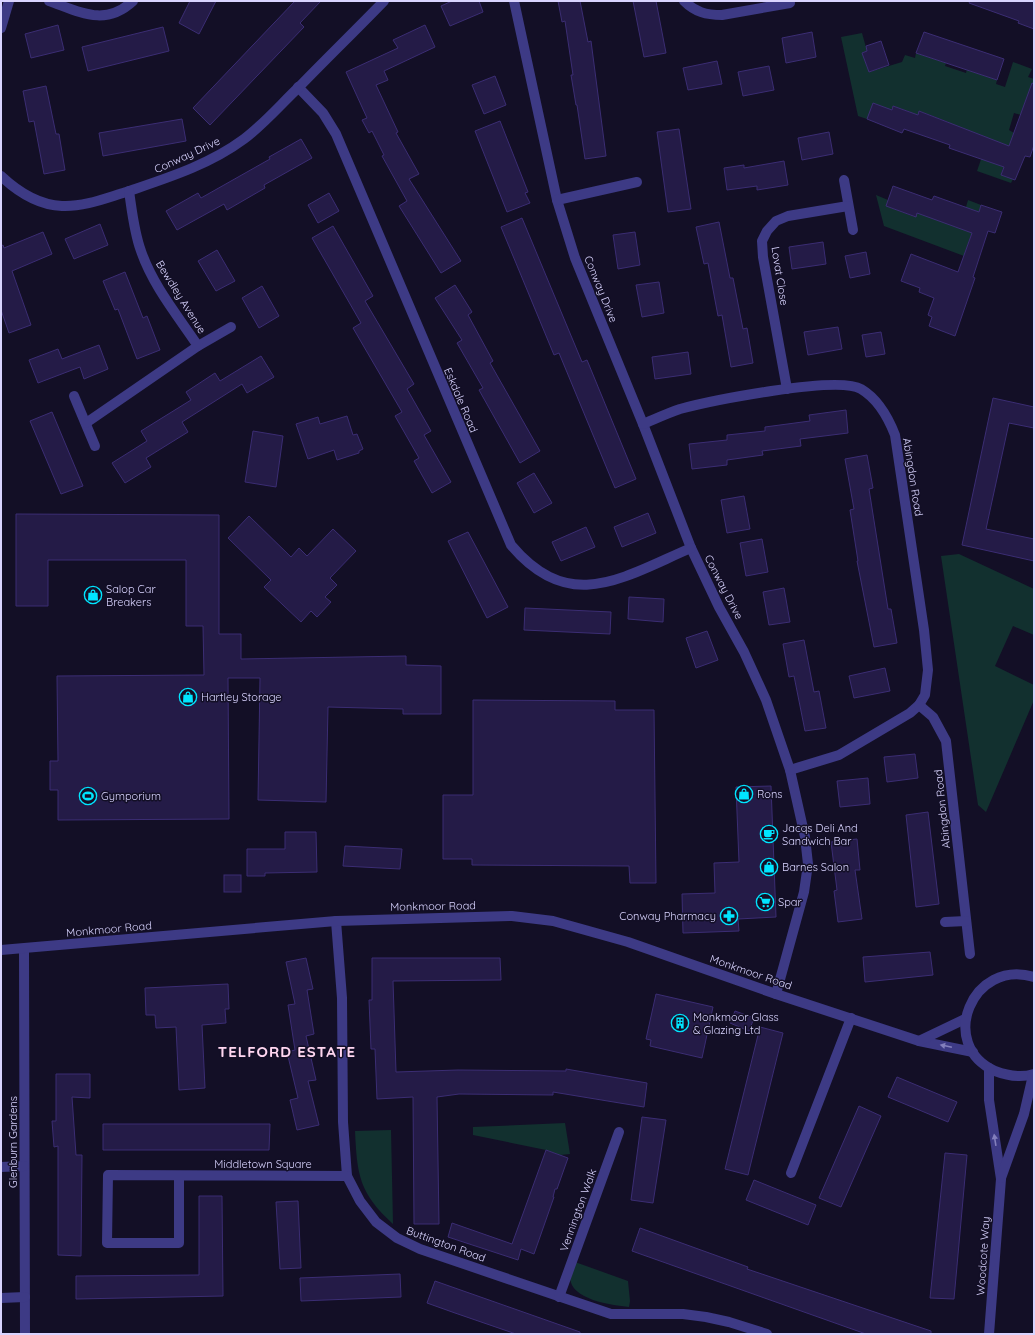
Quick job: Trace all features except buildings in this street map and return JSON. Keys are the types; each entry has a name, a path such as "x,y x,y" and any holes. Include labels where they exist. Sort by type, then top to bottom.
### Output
{"street":[{"path":"1,28 9,1"},
{"path":"49,1 91,16 102,16 125,9 133,1"},
{"name":"Conway Drive","path":"1,176 11,186 28,197 44,203 62,206 82,204 129,191 179,174 224,152 244,139 266,120 384,1"},
{"name":"Conway Drive","path":"514,1 557,200 575,258 643,424 690,548 719,607 744,652 766,700 790,770 805,837 808,864 804,892 776,994"},
{"path":"684,1 699,12 711,15 763,4 790,3"},
{"name":"Eskdale Road","path":"298,87 322,113 336,134 511,546 524,561 550,578 565,583 594,585 612,581 690,548"},
{"path":"844,180 853,230"},
{"path":"557,200 637,182"},
{"name":"Bewdley Avenue","path":"129,191 135,233 148,268 198,346"},
{"name":"Lovat Close","path":"787,389 763,256 762,241 766,231 776,221 788,216 848,206"},
{"name":"Bewdley Avenue","path":"86,423 198,346 231,326"},
{"name":"Abingdon Road","path":"643,424 678,410 715,400 787,389 842,384 860,388 877,403 888,418 895,435 924,630 928,670 925,696 919,706 933,717 946,741 970,954"},
{"path":"74,396 95,446"},
{"path":"790,770 839,755 899,721 919,706"},
{"name":"Monkmoor Road","path":"1,950 336,921 512,916 553,921 628,942 776,994 919,1041 973,1052"},
{"name":"Buttington Road","path":"336,921 342,998 343,1122 347,1176 360,1201 376,1222 397,1238 420,1249 611,1314 683,1314 729,1322 766,1334"},
{"path":"945,922 966,921"},
{"name":"Glenburn Gardens","path":"24,949 25,1334"},
{"path":"1033,1074 1018,1077 1005,1075 989,1068 973,1052 966,1033 965,1019 970,1003 986,984 1000,976 1023,974 1034,977"},
{"path":"791,1173 851,1018"},
{"path":"919,1041 965,1019"},
{"name":"Woodcote Way","path":"989,1068 989,1100 1001,1179 989,1334"},
{"name":"Woodcote Way","path":"1001,1179 1024,1114 1033,1074"},
{"name":"Vennington Walk","path":"560,1297 619,1132"},
{"path":"1,1167 24,1166"},
{"name":"Middletown Square","path":"179,1177 179,1243 107,1243 108,1175 179,1177 347,1176"},
{"path":"1,1298 25,1297"}],"green space":[{"path":"862,33 867,51 863,53 869,72 902,62 905,55 915,58 916,53 946,63 945,66 966,73 967,69 997,80 996,84 1005,87 1013,62 1032,69 1028,77 1034,79 1034,81 1021,115 1014,113 1009,130 1014,133 1001,175 1013,179 1011,183 977,171 988,139 942,141 948,122 919,111 912,130 910,112 893,106 891,110 867,119 858,116 841,37"},
{"path":"876,195 888,200 886,206 915,217 922,198 956,227 963,206 966,207 968,200 981,205 964,256 884,226"},
{"path":"959,554 1034,589 1034,635 1013,626 995,666 1034,685 1034,700 986,812 978,805 941,556"},
{"path":"565,1123 570,1154 560,1155 546,1150 473,1135 473,1127"},
{"path":"391,1130 393,1224 373,1203 362,1182 357,1160 355,1131"},
{"path":"575,1262 628,1281 630,1301 629,1307 593,1300 577,1291 572,1285 570,1277"}],"place":[{"name":"Salop Car Breakers","path":"93,595"},
{"name":"Hartley Storage","path":"188,697"},
{"name":"Rons","path":"744,794"},
{"name":"Gymporium","path":"88,796"},
{"name":"Jacqs Deli And Sandwich Bar","path":"769,834"},
{"name":"Barnes Salon","path":"769,867"},
{"name":"Spar","path":"765,902"},
{"name":"Conway Pharmacy","path":"729,916"},
{"name":"Monkmoor Glass & Glazing Ltd","path":"680,1023"}],"district":[{"name":"TELFORD ESTATE","path":"287,1052"}]}
